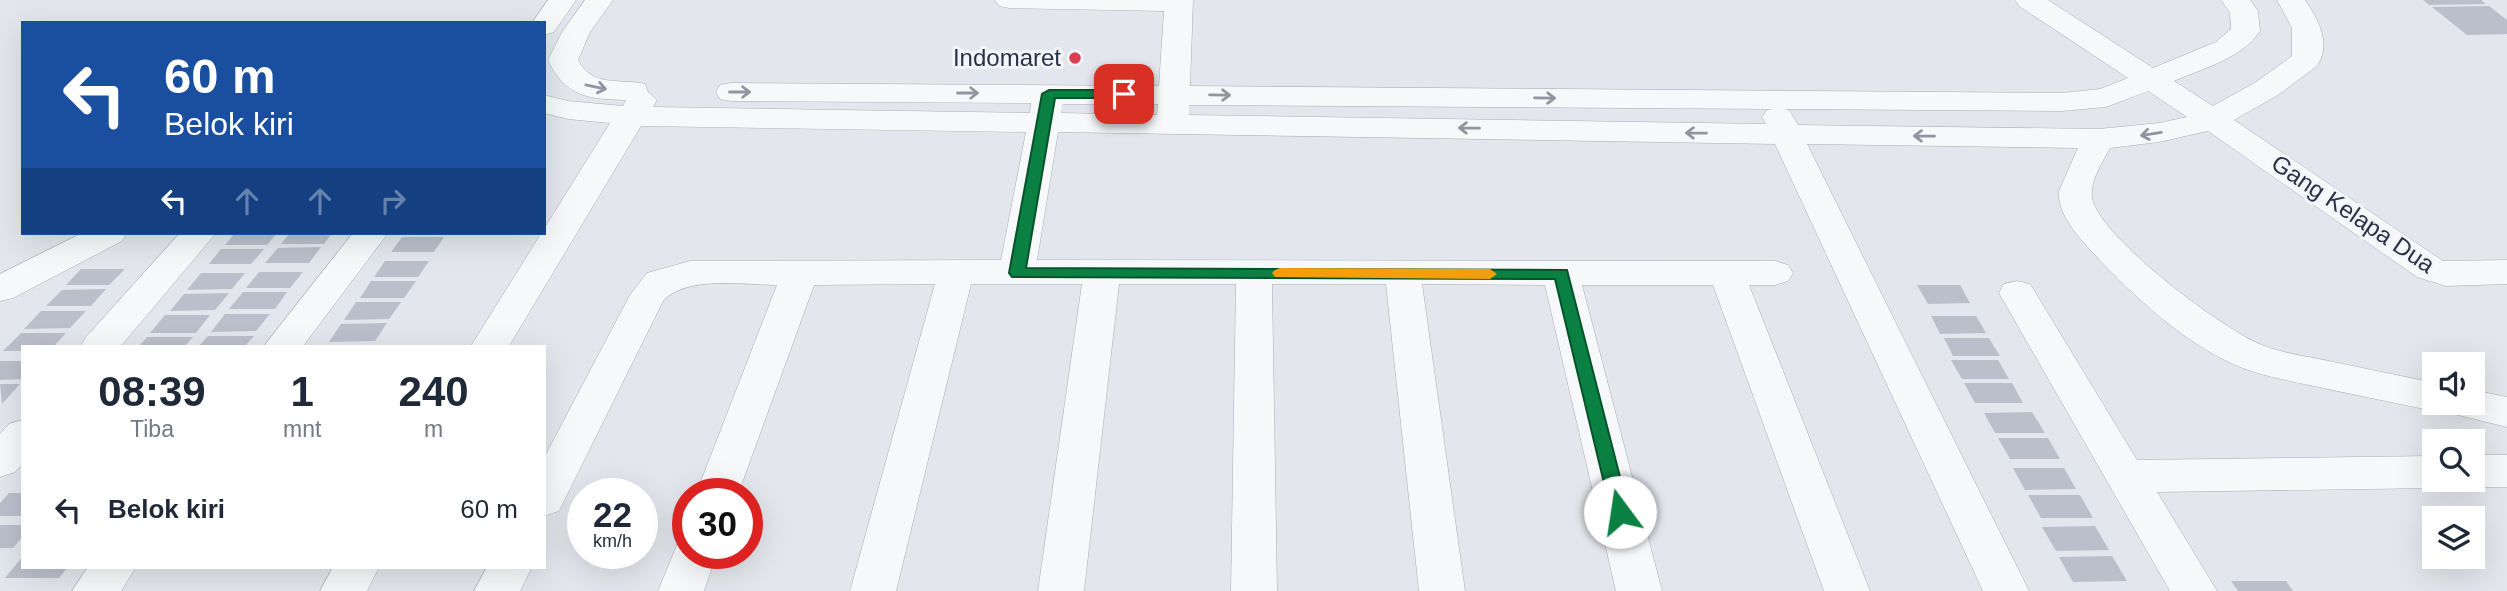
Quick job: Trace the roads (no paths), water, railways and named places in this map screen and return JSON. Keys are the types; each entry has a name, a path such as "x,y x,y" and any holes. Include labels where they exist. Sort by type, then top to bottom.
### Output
{"street":[{"path":"546,23 562,0"},
{"path":"599,0 576,32 563,60 568,75 590,89 640,104"},
{"path":"1009,0 1179,1 1173,108"},
{"name":"Gang Kelapa Dua","path":"2029,0 2210,118 2430,269 2446,274 2507,272"},
{"path":"546,104 568,110 640,104 1173,108 1769,101 2062,102 2106,98 2227,48 2246,32 2244,11 2235,0"},
{"path":"1173,108 1787,134 2099,139 2151,135 2210,118 2263,90 2306,60 2310,43 2305,21 2291,0"},
{"path":"2201,59 2263,90"},
{"path":"1769,101 2006,591"},
{"path":"491,345 613,143 640,104"},
{"path":"1017,273 1046,108"},
{"path":"2099,139 2078,183 2075,200 2084,220 2122,263 2217,338 2240,352 2274,363 2422,394"},
{"path":"0,289 106,235"},
{"path":"101,345 197,235"},
{"path":"284,345 369,235"},
{"path":"873,591 956,272"},
{"path":"546,495 648,295 660,282 690,273 1775,274"},
{"path":"723,478 800,273"},
{"path":"1061,591 1102,273"},
{"path":"1254,273 1254,591"},
{"path":"1562,274 1639,591"},
{"path":"1727,274 1847,591"},
{"path":"1403,275 1442,591"},
{"path":"2017,293 2193,591"},
{"path":"2485,407 2507,412"},
{"path":"0,461 21,437"},
{"path":"2485,471 2507,471"},
{"path":"2125,475 2422,472"},
{"path":"95,591 112,569"},
{"path":"343,591 356,569"},
{"path":"497,591 509,569"},
{"path":"681,591 689,569"}],"place":[{"name":"Indomaret","path":"1075,58"}]}
